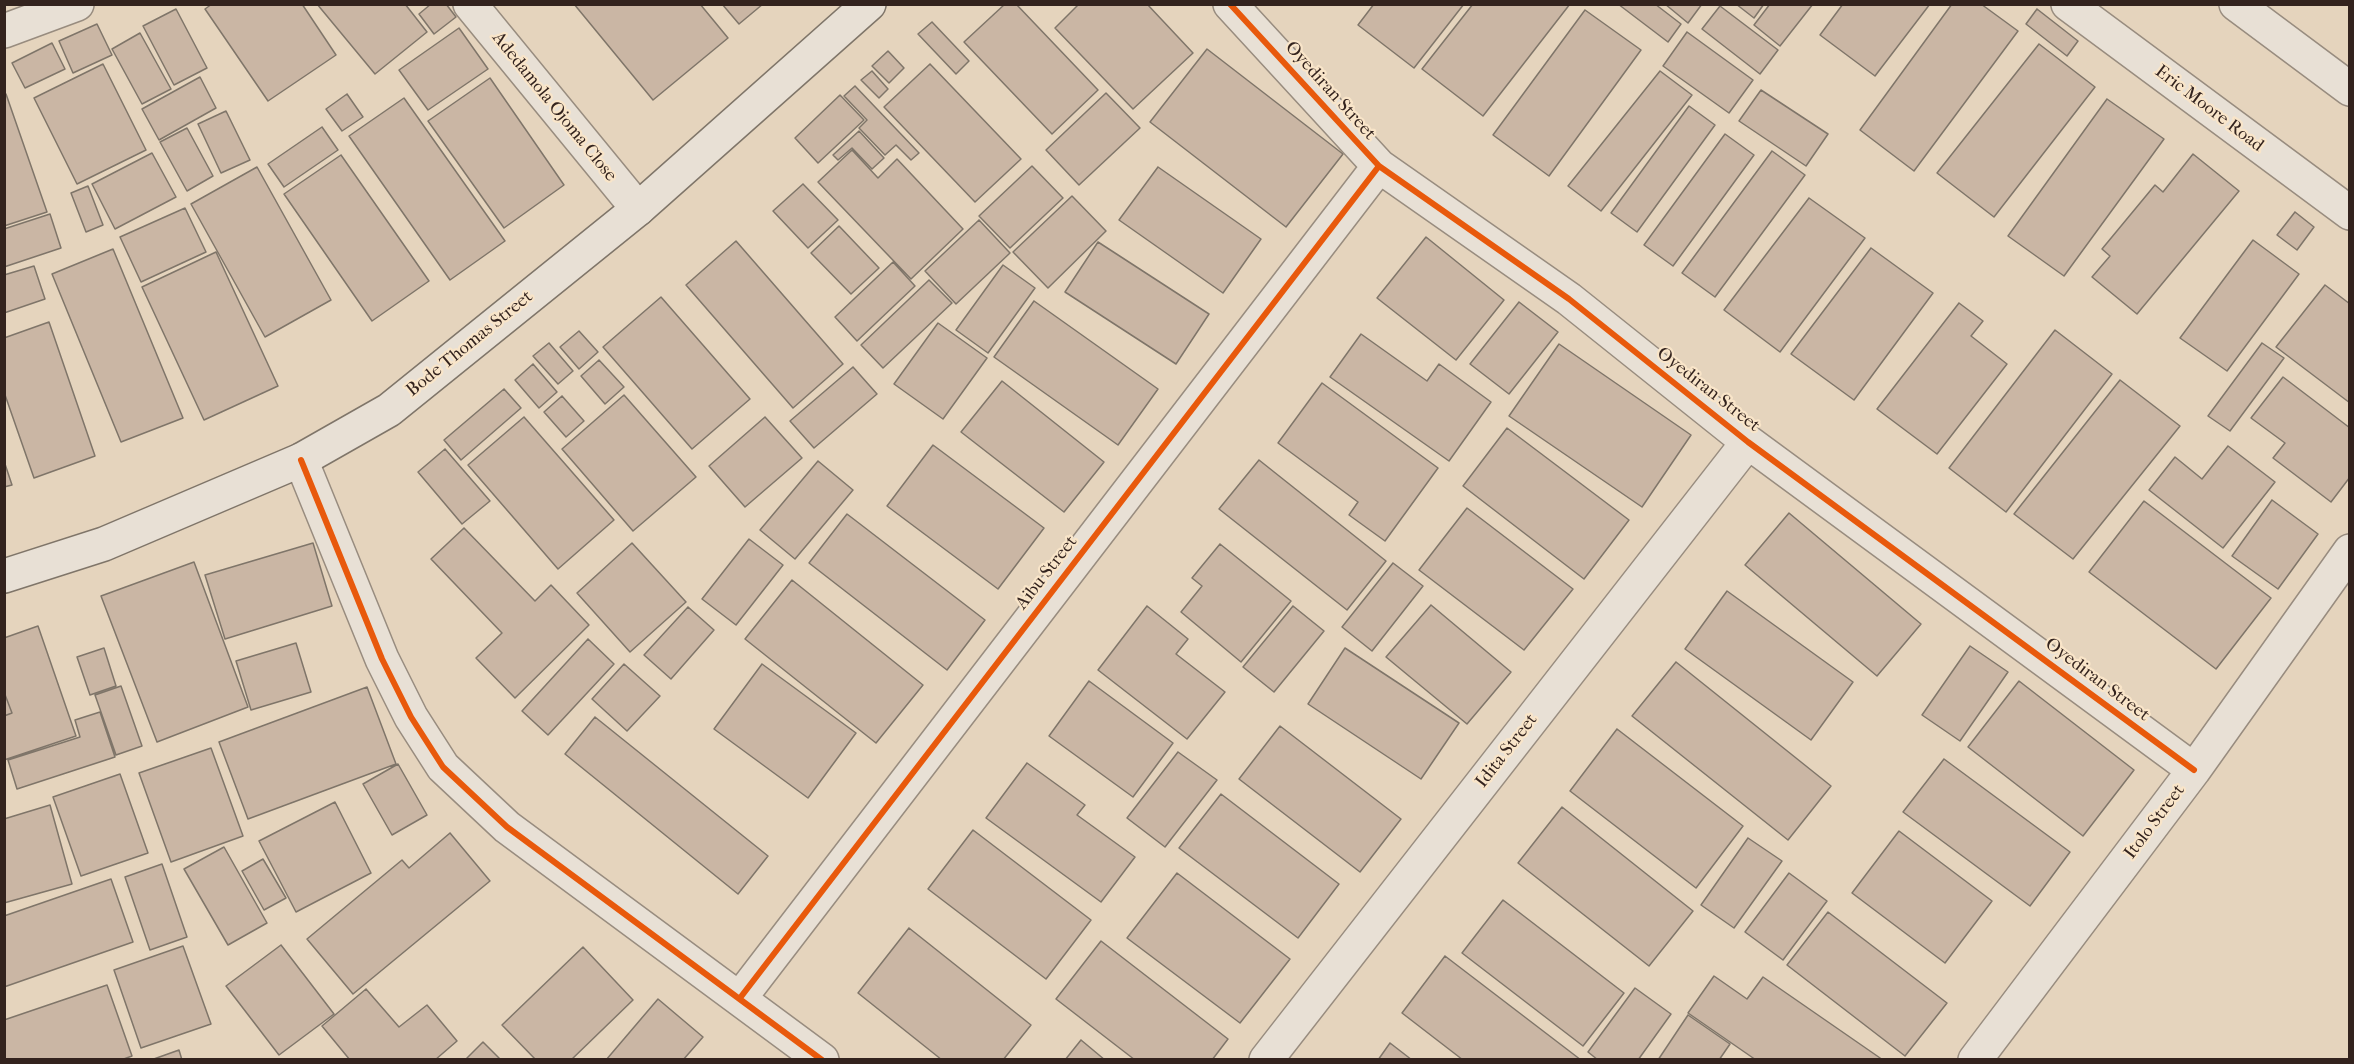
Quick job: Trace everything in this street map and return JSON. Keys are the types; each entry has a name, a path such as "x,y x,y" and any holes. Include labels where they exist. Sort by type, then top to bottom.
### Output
{"street":[{"path":"4,32 77,4"},
{"name":"Adedamola Ojoma Close","path":"470,4 638,209"},
{"name":"Bode Thomas Street","path":"4,576 104,544 301,460 389,410 638,209 869,4"},
{"name":"Oyediran Street","path":"1230,4 1379,166 1569,299 1748,442 2194,770"},
{"name":"Eric Moore Road","path":"2068,4 2349,213"},
{"path":"2236,4 2349,89"},
{"name":"Aibu Street","path":"740,998 1379,166"},
{"name":"Idita Street","path":"1266,1059 1748,442"},
{"path":"301,460 381,659 411,717 442,767 507,827 822,1059"},
{"name":"Itolo Street","path":"1975,1059 2194,770 2349,551"}],"building":[{"path":"212,4 302,4 336,55 268,101 205,9"},
{"path":"317,4 405,4 427,32 375,74"},
{"path":"431,4 446,4 456,17 434,34 419,14"},
{"path":"574,4 700,4 728,38 653,100"},
{"path":"722,4 763,4 739,24"},
{"path":"1005,4 1016,4 1098,90 1052,134 964,42"},
{"path":"1079,4 1147,4 1193,53 1133,109 1055,28"},
{"path":"1374,4 1464,4 1414,68 1358,25"},
{"path":"1473,4 1570,4 1483,116 1422,69"},
{"path":"1618,4 1655,4 1681,24 1668,42"},
{"path":"1665,4 1702,4 1688,23"},
{"path":"1736,4 1764,4 1754,18"},
{"path":"1770,4 1813,4 1780,46 1754,25"},
{"path":"1843,4 1930,4 1875,76 1820,35"},
{"path":"1952,4 1981,4 2018,31 1914,171 1860,130"},
{"path":"1720,6 1778,50 1760,74 1702,29"},
{"path":"176,9 207,68 174,85 143,26"},
{"path":"2037,9 2078,41 2067,56 2026,24"},
{"path":"1585,10 1641,50 1549,176 1493,135"},
{"path":"932,22 969,61 956,74 918,34"},
{"path":"97,24 112,55 73,73 59,41"},
{"path":"459,28 488,69 428,110 399,70"},
{"path":"1687,32 1753,80 1729,113 1663,66"},
{"path":"140,33 171,89 142,104 112,49"},
{"path":"52,43 65,69 25,88 12,63"},
{"path":"2039,44 2095,87 1994,217 1937,173"},
{"path":"1207,49 1343,154 1286,227 1150,122"},
{"path":"888,51 904,68 889,83 872,66"},
{"path":"103,64 146,150 77,184 34,98"},
{"path":"930,64 1021,159 975,202 884,107"},
{"path":"872,71 888,89 879,98 861,80"},
{"path":"1660,71 1692,95 1601,211 1568,186"},
{"path":"200,77 216,108 159,140 142,109"},
{"path":"490,78 564,185 504,228 428,121"},
{"path":"855,86 919,153 911,160 896,145 885,155 859,128 867,120 844,96"},
{"path":"1761,90 1828,134 1806,166 1739,121"},
{"path":"1106,93 1140,128 1079,185 1046,150"},
{"path":"6,94 47,212 4,226 4,95"},
{"path":"347,94 363,117 342,131 326,109"},
{"path":"840,95 864,120 818,163 795,138"},
{"path":"404,98 505,241 450,280 349,136"},
{"path":"2107,99 2164,139 2064,276 2008,236"},
{"path":"1689,106 1715,125 1637,232 1611,213"},
{"path":"226,111 250,160 221,173 198,124"},
{"path":"322,127 338,150 284,187 268,164"},
{"path":"187,128 213,176 187,191 160,142"},
{"path":"859,131 884,158 872,169 852,148 838,160 833,155"},
{"path":"1725,134 1754,155 1673,266 1644,245"},
{"path":"852,150 878,178 897,159 963,229 911,279 818,182"},
{"path":"1772,151 1805,175 1715,297 1682,273"},
{"path":"152,153 176,197 115,229 92,184"},
{"path":"2193,154 2239,191 2137,314 2092,277 2110,256 2102,249 2155,185 2163,192"},
{"path":"341,155 429,281 372,321 284,194"},
{"path":"1032,166 1063,198 1010,248 979,216"},
{"path":"257,167 331,300 265,337 191,204"},
{"path":"1158,167 1261,239 1223,293 1119,220"},
{"path":"803,184 838,220 808,248 773,211"},
{"path":"88,186 103,225 86,232 71,193"},
{"path":"1072,196 1106,231 1048,288 1013,252"},
{"path":"1809,198 1865,238 1780,352 1724,310"},
{"path":"185,208 206,252 141,282 120,237"},
{"path":"2295,212 2314,227 2297,250 2277,235"},
{"path":"50,214 61,248 4,267 4,229"},
{"path":"979,220 1010,253 956,304 925,271"},
{"path":"839,226 879,268 851,294 811,253"},
{"path":"1426,237 1504,300 1456,360 1377,298"},
{"path":"2253,240 2299,274 2227,371 2180,338"},
{"path":"736,241 843,364 793,408 686,285"},
{"path":"1098,242 1209,314 1176,364 1065,292"},
{"path":"1871,248 1933,293 1854,400 1791,354"},
{"path":"113,249 183,418 121,442 52,274"},
{"path":"216,252 278,386 204,420 142,287"},
{"path":"893,262 915,286 857,341 835,317"},
{"path":"1003,265 1035,288 988,353 956,330"},
{"path":"34,266 45,299 4,313 4,275"},
{"path":"929,280 952,303 883,368 861,345"},
{"path":"2325,285 2350,304 2350,403 2276,347"},
{"path":"661,297 750,399 692,449 603,347"},
{"path":"1034,301 1158,389 1118,445 994,357"},
{"path":"1519,302 1558,332 1509,394 1470,364"},
{"path":"1959,303 1983,321 1971,336 2007,364 1937,454 1877,409"},
{"path":"49,322 95,456 34,478 4,392 4,338"},
{"path":"938,323 987,358 943,419 894,384"},
{"path":"2055,330 2112,374 2006,512 1949,468"},
{"path":"579,331 598,352 579,369 560,347"},
{"path":"1361,334 1427,381 1439,364 1491,402 1449,461 1330,377"},
{"path":"549,343 573,371 558,384 533,356"},
{"path":"2262,343 2284,358 2230,431 2208,416"},
{"path":"1559,344 1691,435 1642,507 1509,416"},
{"path":"599,360 624,387 605,404 581,376"},
{"path":"533,364 557,392 539,408 515,380"},
{"path":"853,367 877,394 814,448 790,421"},
{"path":"2283,377 2350,428 2350,477 2331,502 2273,458 2285,443 2251,418"},
{"path":"2120,380 2180,426 2073,559 2014,514"},
{"path":"1002,381 1104,462 1064,512 961,432"},
{"path":"1322,383 1438,468 1385,541 1349,515 1358,502 1278,443"},
{"path":"504,389 521,408 461,460 444,440"},
{"path":"624,395 696,477 633,531 562,449"},
{"path":"562,396 584,421 566,437 544,412"},
{"path":"524,417 614,520 558,569 468,465"},
{"path":"765,417 802,458 745,507 709,466"},
{"path":"1507,428 1629,520 1584,579 1463,486"},
{"path":"933,445 1044,528 998,589 887,506"},
{"path":"2228,446 2275,482 2223,548 2149,490 2175,457 2202,479"},
{"path":"445,449 490,501 462,524 418,472"},
{"path":"1259,460 1386,561 1347,610 1219,509"},
{"path":"4,461 12,485 4,487"},
{"path":"818,461 853,490 795,559 760,530"},
{"path":"2272,500 2318,534 2278,589 2232,556"},
{"path":"2144,501 2271,598 2216,669 2089,572"},
{"path":"1467,508 1573,589 1524,650 1419,570"},
{"path":"1789,513 1921,624 1877,676 1745,565"},
{"path":"847,514 985,620 947,670 809,563"},
{"path":"464,528 535,601 551,585 589,625 515,698 476,658 502,633 431,559"},
{"path":"749,539 783,565 736,625 702,599"},
{"path":"313,543 332,606 225,639 205,575"},
{"path":"632,543 686,602 630,652 577,593"},
{"path":"1220,544 1291,601 1241,662 1181,612 1202,586 1192,578"},
{"path":"194,562 248,707 157,742 101,596"},
{"path":"1393,563 1423,586 1372,651 1342,627"},
{"path":"792,580 923,685 876,743 745,639"},
{"path":"1727,591 1853,682 1811,740 1685,649"},
{"path":"1431,605 1511,672 1467,724 1386,657"},
{"path":"1147,606 1188,639 1176,654 1225,692 1187,739 1098,670"},
{"path":"1293,606 1324,631 1274,692 1243,667"},
{"path":"688,607 714,630 671,679 644,655"},
{"path":"38,626 76,736 4,760 4,716 12,713 4,692 4,638"},
{"path":"588,639 614,664 548,735 522,711"},
{"path":"296,643 311,692 251,710 236,661"},
{"path":"1970,646 2008,672 1960,741 1922,715"},
{"path":"104,648 116,686 90,695 77,657"},
{"path":"1345,648 1459,723 1421,779 1308,704"},
{"path":"1676,662 1831,786 1788,840 1632,716"},
{"path":"624,664 660,696 627,731 592,699"},
{"path":"762,664 856,733 808,798 714,729"},
{"path":"1089,681 1173,743 1133,797 1049,736"},
{"path":"2019,681 2134,770 2083,836 1968,747"},
{"path":"121,686 142,746 116,755 95,695"},
{"path":"367,687 396,764 248,819 219,742"},
{"path":"4,692 12,713 4,716"},
{"path":"100,712 115,757 17,789 8,760 80,737 75,720"},
{"path":"595,717 768,856 738,894 565,754"},
{"path":"1280,726 1401,819 1360,872 1239,779"},
{"path":"1617,729 1743,826 1696,888 1570,791"},
{"path":"211,748 243,836 171,862 139,773"},
{"path":"1178,752 1217,780 1165,847 1127,818"},
{"path":"1944,759 2070,852 2030,906 1903,812"},
{"path":"1027,763 1085,805 1077,815 1135,857 1101,902 986,818"},
{"path":"398,764 427,815 392,835 363,784"},
{"path":"120,774 148,853 81,876 53,797"},
{"path":"1221,794 1339,884 1298,938 1179,848"},
{"path":"335,802 371,873 296,912 259,841"},
{"path":"50,805 72,884 4,903 4,819"},
{"path":"1562,807 1693,911 1649,966 1518,863"},
{"path":"973,830 1091,920 1046,979 928,889"},
{"path":"1899,831 1992,901 1945,963 1852,893"},
{"path":"450,833 490,881 353,994 307,939 402,860 409,868"},
{"path":"1748,838 1782,861 1734,928 1701,905"},
{"path":"224,847 267,923 228,945 184,869"},
{"path":"263,859 286,898 264,910 242,871"},
{"path":"162,864 187,937 150,950 125,877"},
{"path":"1177,873 1290,959 1240,1023 1127,938"},
{"path":"1789,873 1827,901 1783,960 1745,932"},
{"path":"111,879 133,942 4,987 4,916"},
{"path":"1503,900 1624,993 1583,1046 1462,953"},
{"path":"1828,912 1947,1003 1905,1056 1787,965"},
{"path":"909,928 1031,1025 1003,1060 942,1060 858,993"},
{"path":"1101,941 1228,1039 1212,1060 1135,1060 1056,999"},
{"path":"281,945 334,1014 279,1055 226,986"},
{"path":"183,946 211,1024 141,1048 114,970"},
{"path":"583,947 633,1000 571,1060 536,1060 502,1025"},
{"path":"1445,956 1581,1060 1463,1060 1402,1013"},
{"path":"1714,976 1747,999 1763,977 1883,1060 1756,1060 1688,1013"},
{"path":"107,985 132,1056 121,1060 4,1060 4,1020"},
{"path":"1635,988 1671,1014 1638,1060 1598,1060 1588,1052"},
{"path":"366,989 399,1027 427,1005 457,1041 435,1060 350,1060 322,1026"},
{"path":"658,999 703,1037 683,1060 606,1060"},
{"path":"1688,1015 1730,1044 1719,1060 1658,1060"},
{"path":"1081,1040 1105,1060 1065,1060"},
{"path":"483,1042 501,1060 465,1060"},
{"path":"1390,1043 1412,1060 1378,1060"},
{"path":"179,1050 182,1060 151,1060"}],"cycle path":[{"path":"1230,4 1379,166 1569,299 1748,442 2194,770"},
{"path":"740,998 1379,166"},
{"path":"301,460 382,659 411,717 443,767 507,827 822,1060"}]}
